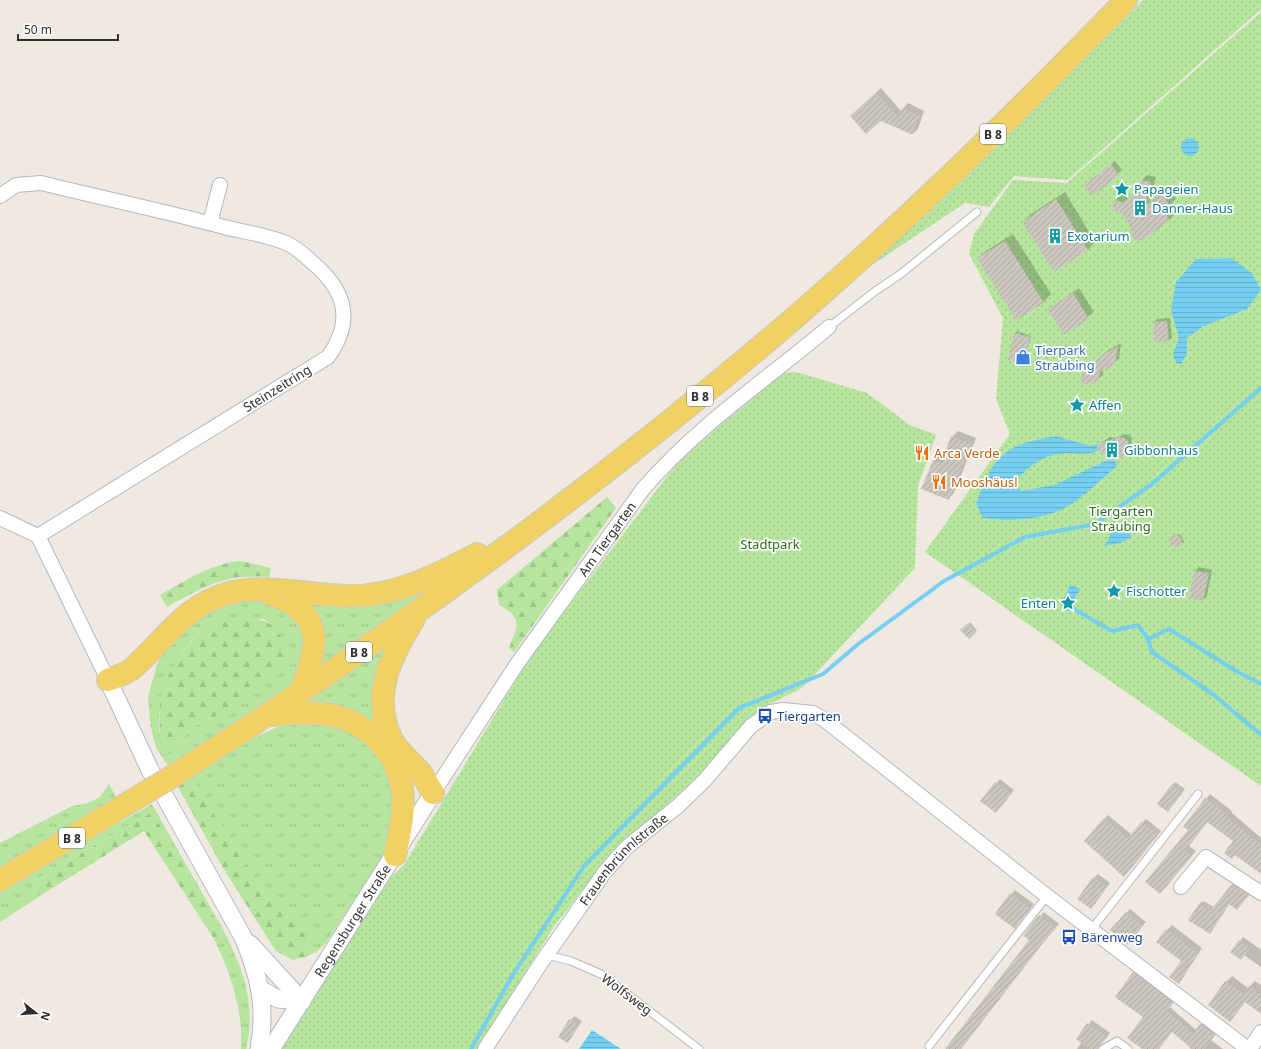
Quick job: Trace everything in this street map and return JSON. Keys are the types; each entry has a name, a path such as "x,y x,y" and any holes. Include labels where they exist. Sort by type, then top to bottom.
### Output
{"main road":[{"name":"B 8","path":"0,880 173,776 268,715 418,612 610,469 773,336 856,263 1027,100 1126,0"},
{"path":"108,680 131,670 182,618 195,608 224,594 236,591 260,590 348,596 369,595 384,592 441,573 538,522"},
{"path":"260,590 291,602 301,610 311,628 315,650 311,667 300,692"},
{"path":"418,612 390,660 385,677 384,714 392,740 420,772 433,793"},
{"path":"268,715 308,713 331,715 351,721 364,728 376,738 392,761 402,786 402,815 395,855"},
{"path":"402,786 433,793"}],"street":[{"name":"Steinzeitring","path":"0,196 16,185 41,183 210,223 286,243 301,252 321,270 336,287 343,306 344,324 338,343 328,357 38,536"},
{"path":"210,223 220,186"},
{"name":"Am Tiergarten","path":"433,793 517,664 643,489 658,471 740,397 829,327"},
{"path":"0,518 38,536 150,770 243,937 255,965 260,989 263,1016 258,1049"},
{"name":"Frauenbrünnlstraße","path":"485,1049 587,896 627,847 678,806 704,781 751,726 771,712 798,711 813,713 826,721 1047,896"},
{"name":"Regensburger Straße","path":"271,1049 433,793"},
{"path":"1181,887 1206,856 1261,894"},
{"path":"1047,896 1249,1049 1261,1032"},
{"path":"243,937 302,1001"},
{"path":"260,989 278,999 302,1001"}],"lane":[{"path":"829,327 874,292 902,274 977,212"},
{"path":"1091,930 1198,794"},
{"path":"929,1046 1047,896"},
{"name":"Wolfsweg","path":"547,955 571,961 601,974 700,1049"},
{"path":"1103,1049 1117,1041 1128,1049"}],"green space":[{"path":"1143,0 1261,0 1261,9 1068,180 1014,176 989,207 965,203 866,269 945,196"},
{"name":"Tiergarten Straubing","path":"1261,12 1261,786 925,552 1010,434 996,399 1003,318 969,254 974,234 1013,180 1067,183"},
{"name":"Stadtpark","path":"796,372 867,393 910,425 936,435 918,486 915,568 802,688 760,709 742,725 700,775 608,857 555,925 503,1008 480,1049 282,1049 386,882 404,865 530,657 681,458 784,373"},
{"path":"607,497 616,508 514,652 509,648 515,634 515,618 507,609 499,605 497,590"},
{"path":"241,561 271,568 269,577 239,577 215,583 204,587 167,607 160,595 209,569 230,562"},
{"path":"426,589 426,593 322,665 319,662 307,601"},
{"path":"267,598 299,618 308,646 295,682 284,692 169,767 156,748 150,721 148,697 157,664 177,632 220,603","holes":["264,619 274,626 223,713 191,728 170,754 162,739 159,729 159,717 164,691 175,665 182,654 198,635 210,628 232,622"]},
{"path":"253,619 262,620 270,624 280,634 284,650 283,667 246,697 223,713 191,728 170,754 162,749 159,720 162,691 169,674 182,654 196,637 211,626 226,621"},
{"path":"382,647 384,649 378,670 379,728 302,701"},
{"path":"293,722 333,724 367,739 388,769 395,806 388,841 382,857 326,943 316,952 305,957 309,938 266,898 191,777 252,739"},
{"path":"191,777 266,898 309,938 305,957 293,960 276,951 223,868 178,787"},
{"path":"109,784 116,797 0,867 0,843 72,806 88,803 100,797"},
{"path":"152,804 222,927 240,965 246,985 249,1006 250,1027 246,1049 241,1049 240,1020 235,992 226,965 214,939 223,933 152,812 32,882 40,896 0,922 0,891"},
{"path":"152,812 223,933 214,939 144,831 40,896 32,882"}],"water":[{"path":"1186,138 1194,138 1199,143 1197,154 1194,156 1186,156 1181,151 1181,143"},
{"path":"1231,258 1252,273 1261,290 1247,309 1204,326 1187,338 1187,354 1181,364 1176,363 1173,354 1179,338 1171,310 1176,282 1196,259"},
{"path":"1056,436 1090,446 1098,444 1097,451 1086,454 1069,453 1052,455 1039,461 1015,482 1021,491 1054,485 1108,460 1115,461 1117,466 1082,497 1061,510 1028,519 1004,520 983,518 976,504 982,487 989,474 1003,455 1024,443"},
{"path":"1124,526 1132,537 1120,543 1102,546 1108,541 1111,533"},
{"path":"1070,585 1081,589 1073,600 1074,609 1068,611 1061,605"},
{"path":"592,1030 621,1049 579,1049"}],"building":[{"path":"876,93 898,117 902,108 920,116 912,133 913,135 881,121 866,134 850,116"},
{"path":"1111,164 1119,175 1092,196 1084,185"},
{"name":"Danner-Haus","path":"1140,180 1151,182 1145,206 1162,194 1170,206 1163,211 1170,220 1142,241 1131,239 1133,232 1130,231 1131,227 1121,212 1112,211 1114,200 1123,202 1135,194 1137,197"},
{"name":"Exotarium","path":"1056,199 1088,250 1054,272 1022,222"},
{"path":"1005,241 1044,303 1016,320 977,258"},
{"path":"1073,293 1089,319 1064,335 1047,309"},
{"path":"1167,321 1169,342 1154,343 1153,322"},
{"path":"1014,332 1030,337 1026,362 1008,360"},
{"path":"1118,346 1115,364 1107,370 1100,371 1099,380 1096,383 1082,384 1081,375 1102,355"},
{"path":"951,436 971,444 949,500 921,489 933,460 941,463"},
{"name":"Gibbonhaus","path":"1120,437 1126,439 1129,443 1127,453 1115,461 1108,460 1104,454 1097,451 1098,444"},
{"path":"1171,536 1180,536 1183,545 1175,547 1171,545 1169,541"},
{"path":"1194,571 1209,573 1203,601 1189,598"},
{"path":"968,623 976,632 969,639 960,630"},
{"path":"995,782 1011,794 996,813 980,801"},
{"path":"1171,785 1182,793 1168,812 1157,804"},
{"path":"1205,798 1228,815 1227,817 1261,845 1261,874 1235,855 1232,859 1224,853 1233,841 1207,822 1186,850 1192,856 1160,894 1145,882 1188,830 1183,827"},
{"path":"1104,818 1128,838 1142,821 1158,835 1124,877 1084,841"},
{"path":"1093,877 1107,887 1091,909 1077,899"},
{"path":"1232,884 1249,895 1237,910 1229,904 1210,934 1188,920 1199,904 1210,911"},
{"path":"1010,893 1031,908 1015,929 995,914"},
{"path":"1126,912 1143,926 1127,945 1110,930"},
{"path":"1039,915 1056,928 961,1049 945,1049 1029,940 1023,935"},
{"path":"1166,929 1198,954 1179,984 1169,977 1181,961 1156,942"},
{"path":"1239,940 1250,948 1241,960 1230,952"},
{"path":"1133,972 1173,1003 1167,1011 1193,1033 1200,1024 1215,1035 1204,1049 1192,1049 1172,1032 1159,1049 1142,1049 1127,1038 1143,1017 1115,997"},
{"path":"1225,981 1243,994 1249,986 1261,995 1261,1014 1245,1002 1230,1022 1208,1005"},
{"path":"569,1019 579,1025 568,1043 558,1037"},
{"path":"1087,1023 1107,1037 1098,1049 1090,1049 1076,1039"}],"waterway":[{"path":"471,1049 512,976 584,866 739,708 823,674 857,645 944,581 1025,537 1095,524 1152,484 1261,388"},
{"path":"1074,609 1112,631 1138,625 1148,639 1152,652 1214,695 1261,735"},
{"path":"1148,639 1169,629 1236,671 1261,684"}],"place":[{"name":"Papageien","path":"1122,189"},
{"name":"Danner-Haus","path":"1140,208"},
{"name":"Exotarium","path":"1055,236"},
{"name":"Tierpark Straubing","path":"1023,357"},
{"name":"Affen","path":"1077,405"},
{"name":"Gibbonhaus","path":"1112,450"},
{"name":"Arca Verde","path":"922,453"},
{"name":"Mooshäusl","path":"939,482"},
{"name":"Fischotter","path":"1114,591"},
{"name":"Enten","path":"1068,603"},
{"name":"Tiergarten","path":"765,716"},
{"name":"Bärenweg","path":"1069,937"}]}
